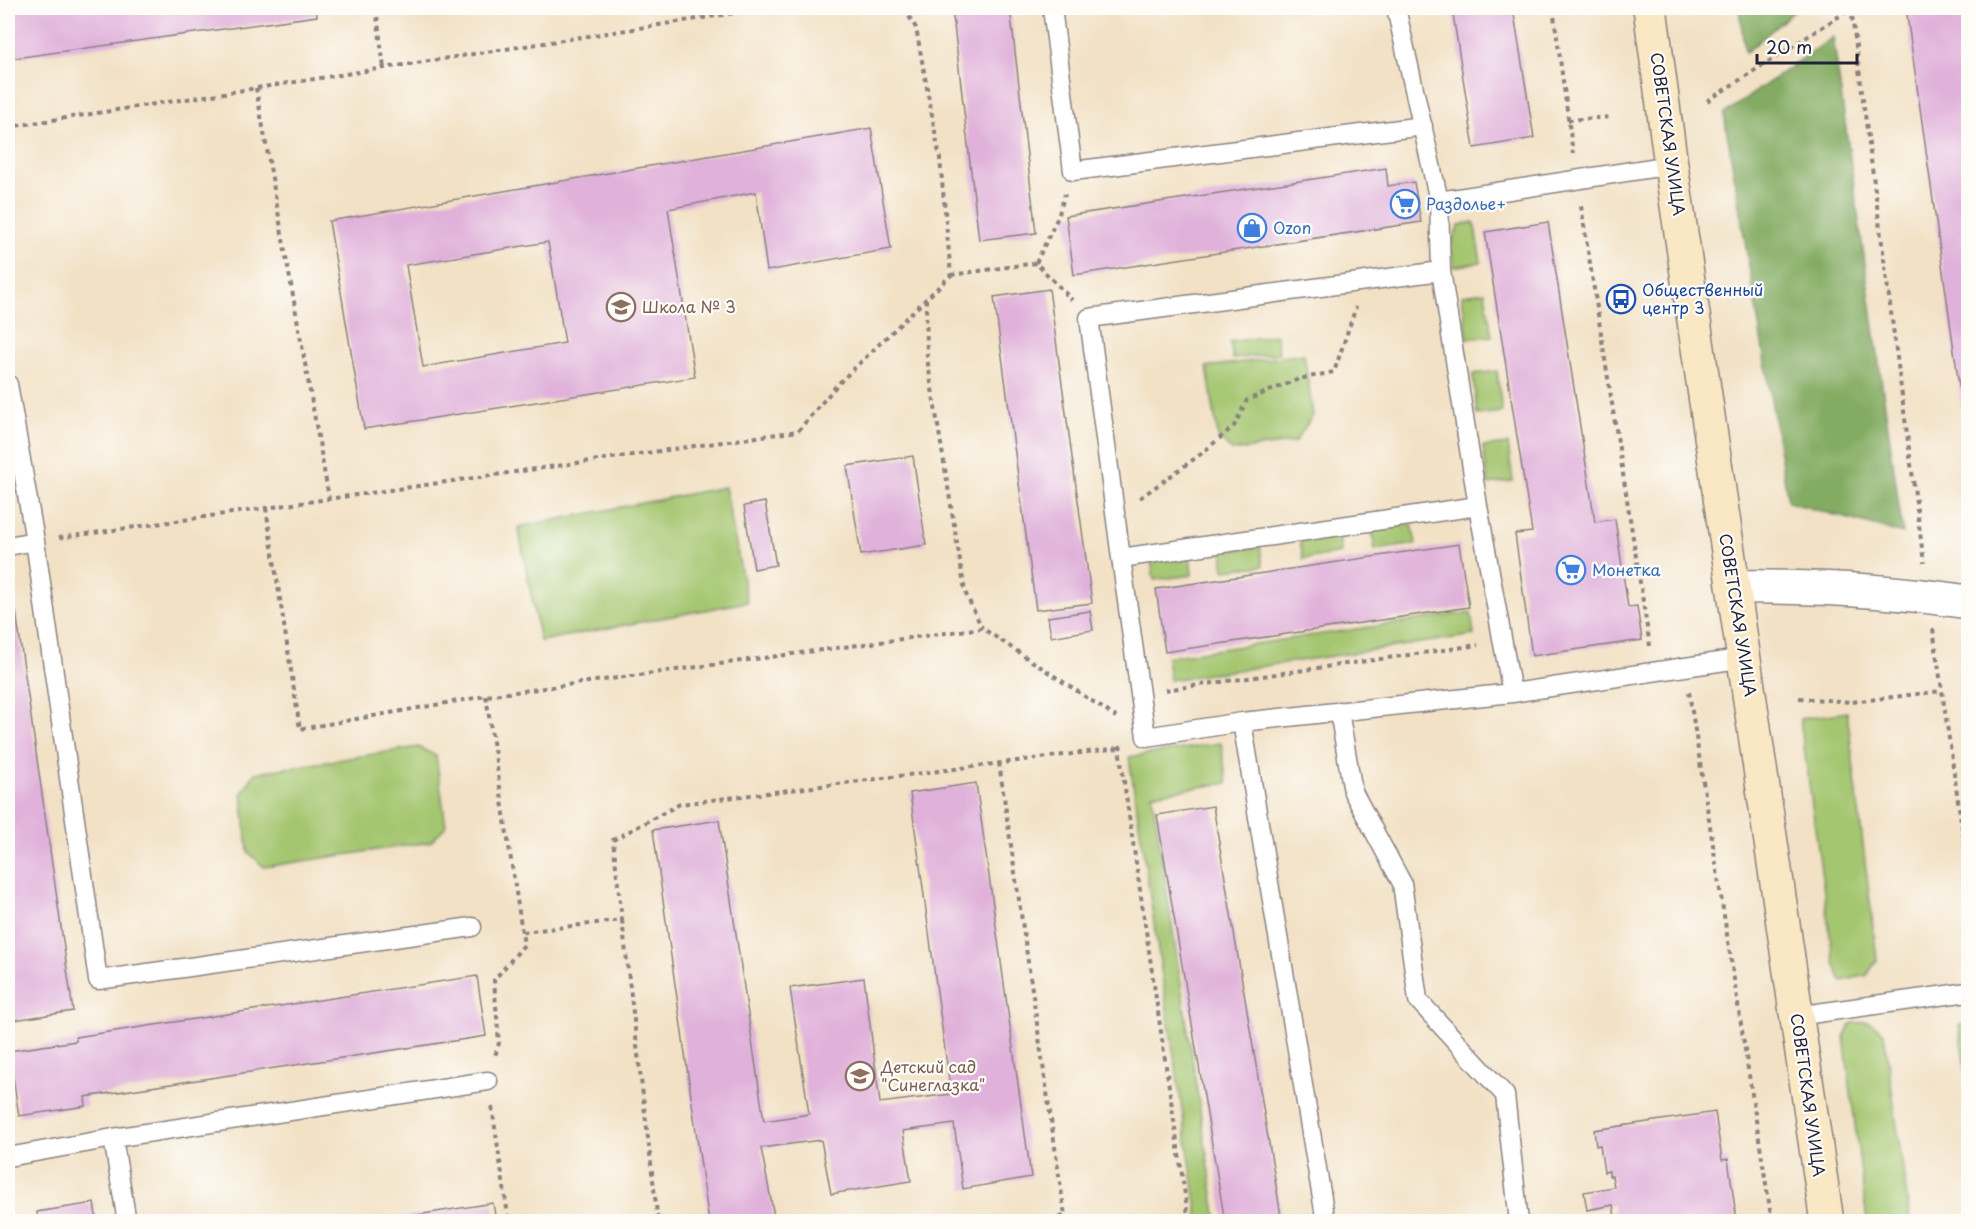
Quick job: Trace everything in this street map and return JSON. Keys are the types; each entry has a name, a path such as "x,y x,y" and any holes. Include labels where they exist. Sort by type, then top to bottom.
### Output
{"main road":[{"name":"СОВЕТСКАЯ УЛИЦА","path":"1650,8 1671,165 1827,1221"}],"street":[{"path":"1734,587 1836,588 1968,602"}],"lane":[{"path":"1052,8 1073,171 1423,126"},
{"path":"1396,8 1439,201 1441,271 1478,506 1512,693"},
{"path":"1439,201 1671,165"},
{"path":"1441,271 1089,318 1146,737 1242,722 1512,693 1745,658"},
{"path":"8,384 35,541 98,980 472,927"},
{"path":"1121,558 1478,506"},
{"path":"8,546 35,541"},
{"path":"1339,711 1353,792 1402,884 1418,999 1505,1095 1519,1221"},
{"path":"1242,722 1326,1221"},
{"path":"1796,1016 1968,992"},
{"path":"8,1157 113,1138 488,1081"},
{"path":"113,1138 127,1221"}],"path":[{"path":"376,8 384,68"},
{"path":"8,127 767,8"},
{"path":"904,8 916,28 940,159 951,274"},
{"path":"1553,8 1577,180 1651,651 1687,677 1772,1221"},
{"path":"1707,101 1851,8 1925,574"},
{"path":"256,88 329,498"},
{"path":"1568,120 1611,117"},
{"path":"1036,263 1058,217 1073,171"},
{"path":"35,541 798,431 837,384 951,274 1036,263"},
{"path":"1036,263 1089,318"},
{"path":"1115,516 1201,454 1234,426 1247,400 1299,379 1334,372 1366,281"},
{"path":"926,299 927,358 965,592 982,628 1146,737"},
{"path":"266,508 300,729 486,696 982,628"},
{"path":"1933,627 1968,869"},
{"path":"1140,693 1503,641"},
{"path":"1799,698 1852,702 1942,691"},
{"path":"486,696 524,945 494,980 499,1043 488,1081 509,1221"},
{"path":"658,1221 613,840 680,804 1119,748 1146,737"},
{"path":"1119,748 1189,1221"},
{"path":"999,763 1065,1215 1032,1221"},
{"path":"522,932 622,920"}],"green space":[{"path":"1739,8 1798,8 1745,53"},
{"path":"1833,37 1903,534 1788,502 1724,114"},
{"path":"1474,222 1481,262 1454,267 1451,244 1459,225"},
{"path":"1485,292 1492,336 1468,339 1462,295"},
{"path":"1276,335 1279,353 1233,359 1230,342"},
{"path":"1304,354 1313,415 1295,442 1232,451 1218,437 1207,367"},
{"path":"1497,371 1502,412 1477,415 1473,374"},
{"path":"1508,444 1513,481 1488,484 1483,447"},
{"path":"725,487 747,602 540,641 518,527"},
{"path":"1412,524 1416,544 1375,550 1372,530"},
{"path":"1339,534 1341,553 1303,559 1300,540"},
{"path":"1260,546 1263,566 1224,570 1222,551"},
{"path":"1190,555 1192,575 1154,580 1151,560"},
{"path":"1471,612 1474,635 1170,680 1167,657"},
{"path":"1847,712 1877,960 1867,975 1841,981 1834,963 1800,719"},
{"path":"1221,743 1227,783 1152,794 1217,1221 1199,1222 1129,757"},
{"path":"418,747 436,756 446,826 430,842 264,867 248,852 242,793 255,773"},
{"path":"1870,1022 1884,1033 1910,1221 1867,1221 1844,1036 1852,1023"},
{"path":"1968,1024 1968,1070 1965,1070 1959,1025"}],"building":[{"path":"8,8 316,8 317,16 8,59"},
{"path":"952,8 1010,8 1036,233 979,240"},
{"path":"1452,8 1513,8 1534,138 1474,148"},
{"path":"1906,8 1965,8 1968,32 1968,450"},
{"name":"Школа № 3","path":"871,128 891,249 767,271 756,192 668,209 695,377 364,429 329,221","holes":["548,242 565,343 423,367 406,265"]},
{"path":"1386,168 1388,186 1414,182 1421,222 1074,275 1066,216"},
{"path":"1548,222 1595,522 1615,519 1628,607 1637,606 1642,640 1532,656 1515,534 1532,532 1485,232"},
{"path":"1049,289 1092,603 1036,610 994,297"},
{"path":"913,456 926,545 861,555 847,466"},
{"path":"765,502 776,565 754,569 744,506"},
{"path":"1459,544 1469,607 1165,652 1156,589"},
{"path":"1090,611 1093,630 1051,637 1048,617"},
{"path":"16,612 73,1011 8,1021 8,614"},
{"path":"976,783 1031,1177 963,1189 954,1124 903,1131 911,1181 831,1194 821,1140 761,1148 774,1216 738,1222 709,1222 653,830 719,820 764,1121 809,1114 790,988 864,978 880,1103 951,1094 910,793"},
{"path":"1213,806 1282,1222 1225,1222 1157,815"},
{"path":"477,976 486,1036 85,1097 86,1106 19,1116 9,1051 76,1041 76,1037"},
{"path":"1715,1112 1722,1160 1728,1159 1737,1222 1616,1222 1613,1205 1587,1210 1584,1192 1614,1187 1609,1171 1604,1172 1600,1145 1596,1146 1594,1130"},
{"path":"94,1203 97,1222 38,1222 37,1212"},
{"path":"493,1203 496,1222 385,1222 385,1220"}],"place":[{"name":"Раздолье+","path":"1405,204"},
{"name":"Ozon","path":"1252,228"},
{"name":"Общественный центр 3","path":"1621,299"},
{"name":"Школа № 3","path":"621,307"},
{"name":"Монетка","path":"1571,570"},
{"name":"Детский сад \"Синеглазка\"","path":"860,1076"}]}
